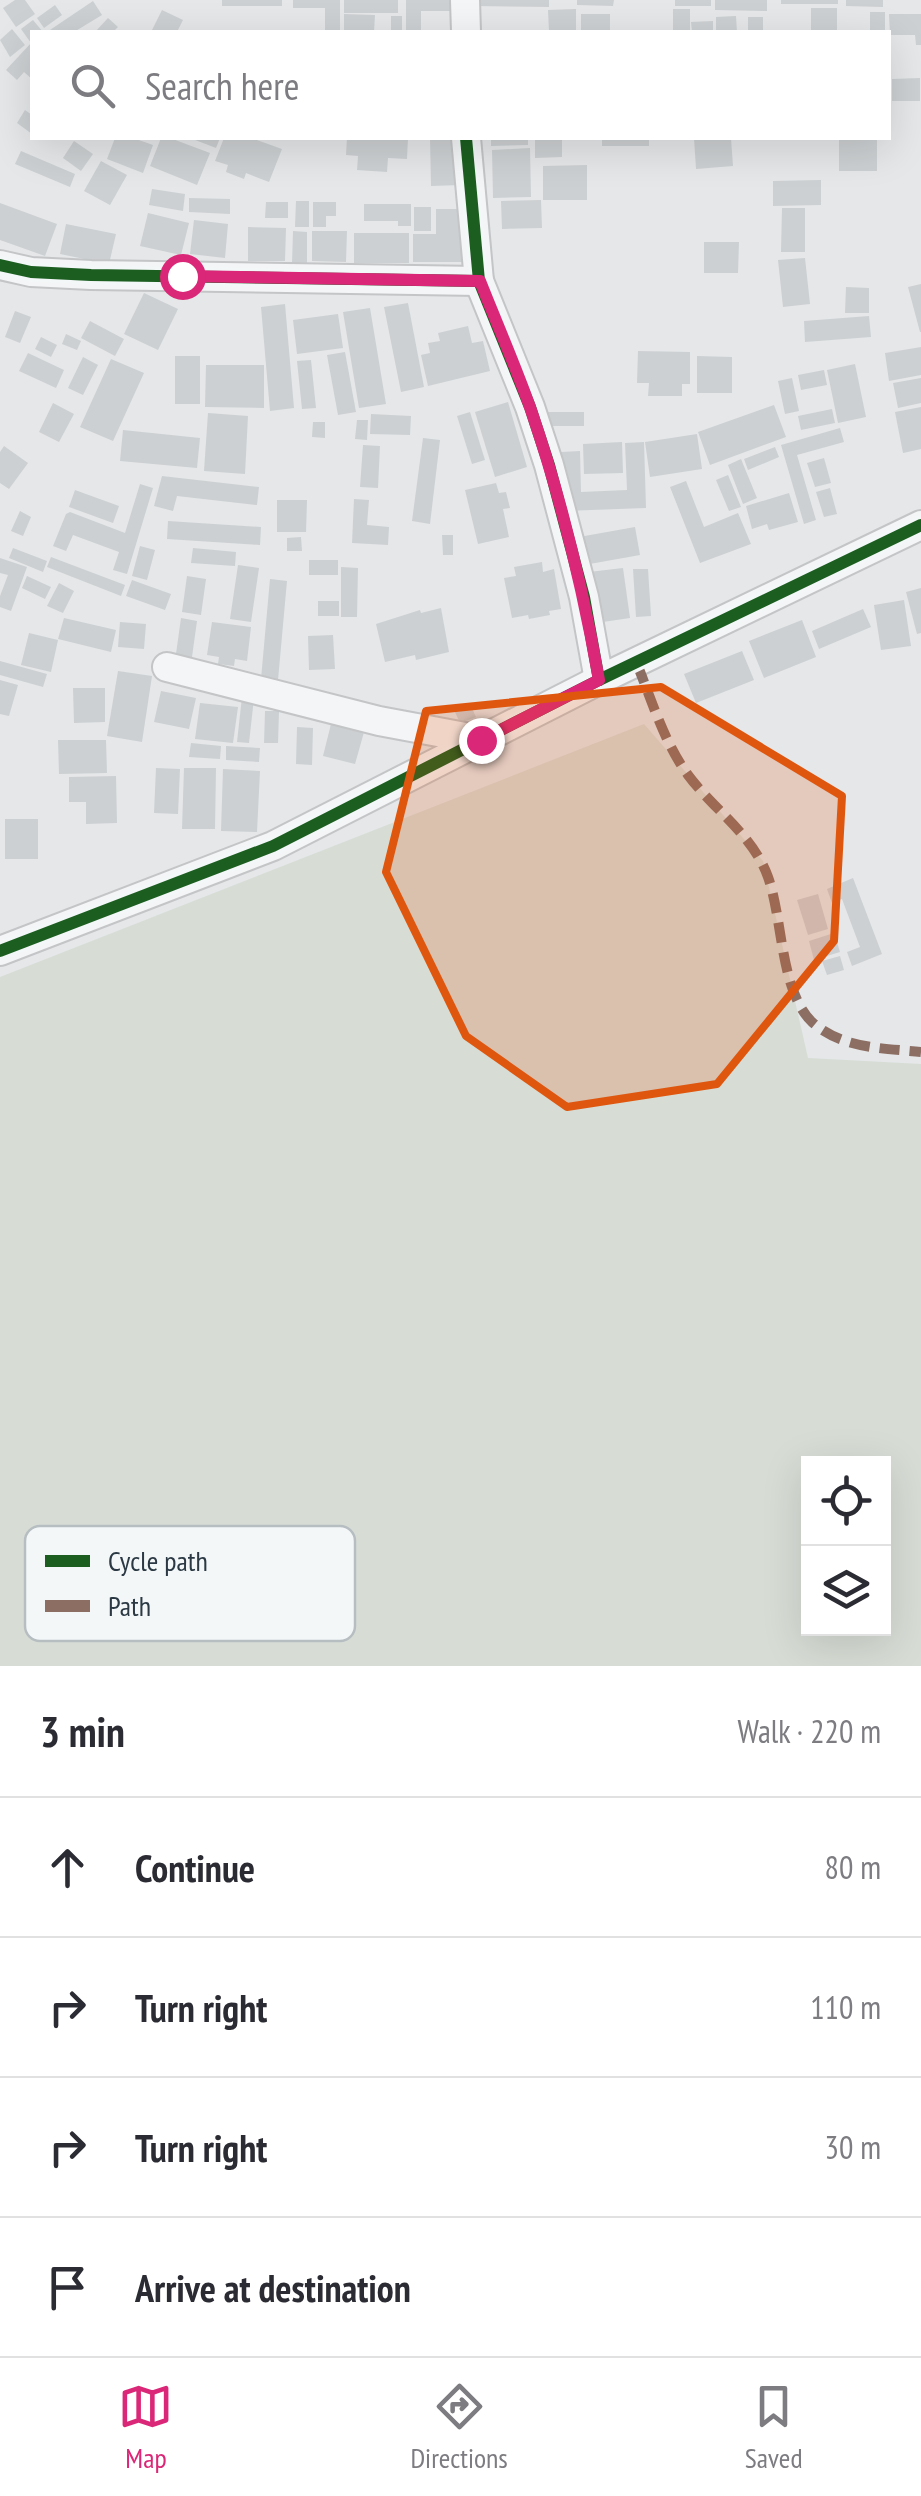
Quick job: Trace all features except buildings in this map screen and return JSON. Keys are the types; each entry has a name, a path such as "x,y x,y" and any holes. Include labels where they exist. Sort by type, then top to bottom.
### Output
{"street":[{"path":"466,0 466,30"},
{"path":"466,140 480,281 530,407 548,465 584,596 599,680"},
{"path":"0,265 31,272 92,275 480,281"},
{"path":"0,951 273,846 599,680 921,525"},
{"path":"167,666 379,721 481,740"}],"highlighted area":[{"path":"661,687 842,796 834,941 717,1084 567,1107 466,1036 386,872 426,711"}],"shaded area":[{"path":"644,724 763,861 808,1058 921,1064 921,1666 0,1666 0,977"}],"marked path":[{"path":"637,664 680,762 698,788 743,835 761,862 773,894 788,974 802,1009 812,1022 836,1038 864,1046 921,1052"}],"cycle path":[{"path":"466,140 479,281 549,465 584,597 599,680"},
{"path":"0,265 31,272 91,275 479,281"},
{"path":"0,951 273,846 599,680 921,525"}],"route":[{"path":"182,276 480,281 530,407 548,465 584,596 599,680 481,740"}]}
